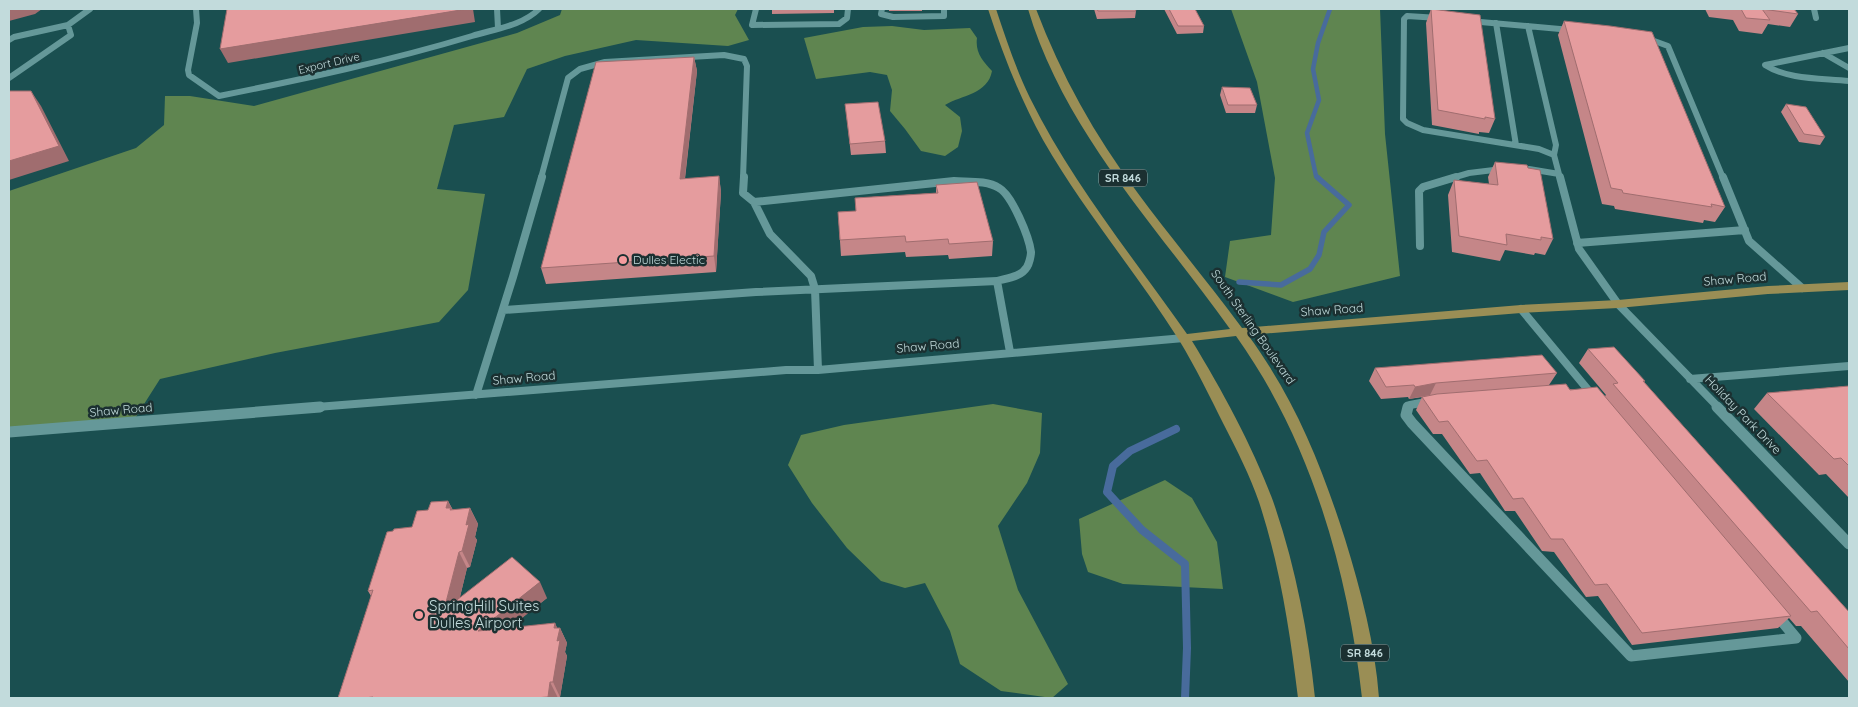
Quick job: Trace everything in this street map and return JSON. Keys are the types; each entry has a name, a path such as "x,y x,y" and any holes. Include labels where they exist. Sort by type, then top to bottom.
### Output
{"main road":[{"name":"SR 846","path":"992,9 998,32 1009,60 1043,131 1093,210 1184,338 1242,447 1266,502 1293,607 1304,662 1306,698"},
{"name":"South Sterling Boulevard","path":"1032,9 1057,69 1111,161 1239,332 1280,395 1298,428 1315,471 1344,558 1358,608 1371,698"},
{"name":"Shaw Road","path":"1184,338 1521,309 1618,304 1802,288 1849,286"}],"street":[{"path":"9,40 14,36 68,25 90,9"},
{"name":"Export Drive","path":"196,9 197,22 188,70 189,75 219,96 292,82 417,52 498,28 536,13 539,9"},
{"path":"497,9 498,28"},
{"path":"756,9 752,25 839,24 848,19 848,9"},
{"path":"1814,9 1816,18"},
{"path":"1451,19 1407,16 1404,19 1403,119 1407,123 1423,130 1539,148 1554,155"},
{"path":"1460,20 1578,31"},
{"path":"1496,23 1516,145"},
{"path":"9,78 71,35 68,25"},
{"path":"1636,37 1660,42 1668,46 1749,241 1802,288"},
{"path":"1849,48 1766,65 1774,70 1785,73 1849,81"},
{"path":"1823,53 1849,68"},
{"path":"476,395 503,310 568,78 580,69 605,62 715,55 744,59 747,66 743,192 754,202 770,234 810,276 815,290 818,370"},
{"name":"Holiday Park Drive","path":"1554,155 1577,243 1582,255 1618,304 1849,544"},
{"path":"1420,246 1419,191 1423,187 1469,173 1515,168 1559,174"},
{"path":"503,310 756,292 997,281 1019,275 1028,266 1031,253 1012,203 1004,192 997,186 977,182 954,180 832,195 754,202"},
{"path":"1577,243 1745,230"},
{"path":"997,281 1010,352"},
{"path":"1521,309 1582,389"},
{"name":"Shaw Road","path":"9,432 777,371 818,370 1184,338"},
{"path":"1690,379 1849,366"}],"lane":[{"path":"882,9 881,14 893,17 944,16 944,9"},
{"path":"1528,26 1556,145 1554,155"},
{"path":"1582,389 1600,404"},
{"path":"1440,400 1410,405 1406,410 1406,415 1418,431 1630,656 1796,638 1770,608"}],"green space":[{"path":"562,9 738,9 735,15 749,40 728,46 636,40 565,56 527,69 504,117 454,125 437,189 485,194 468,290 439,322 275,353 160,379 132,423 9,432 9,191 136,148 164,125 165,96 190,96 254,106 517,33 560,15"},
{"path":"1231,9 1380,9 1385,134 1400,276 1293,302 1225,277 1230,241 1271,235 1275,178 1257,82"},
{"path":"892,26 924,30 970,28 977,38 977,48 980,56 992,71 990,79 980,89 945,105 960,117 962,131 958,147 945,156 921,151 890,111 892,90 887,75 870,72 816,79 804,38 863,27"},
{"path":"993,404 1042,413 1040,453 1027,483 998,526 1018,590 1068,684 1052,698 1001,691 960,664 950,631 925,583 905,588 881,581 847,548 812,503 788,465 801,435 844,425"},
{"path":"1165,480 1192,498 1217,542 1223,589 1123,584 1088,572 1082,554 1079,519"}],"building":[{"path":"227,9 467,9 220,49"},
{"path":"1097,9 1135,9 1136,11 1098,11"},
{"path":"1169,9 1195,9 1204,26 1178,26"},
{"path":"1431,9 1480,15 1495,119 1485,117 1485,119 1438,110"},
{"path":"1741,9 1762,9 1770,20 1746,18"},
{"path":"1762,9 1794,9 1798,14"},
{"path":"1564,21 1652,32 1725,207 1711,204 1712,207 1623,193 1622,190 1611,188"},
{"path":"694,57 680,179 719,176 714,256 541,268 596,62"},
{"path":"1222,87 1250,88 1257,105 1228,105"},
{"path":"9,91 31,91 59,146 9,161"},
{"path":"878,102 885,141 850,144 845,104"},
{"path":"1786,104 1806,107 1825,137 1804,134"},
{"path":"1495,162 1527,165 1528,168 1540,170 1553,239 1541,237 1541,240 1506,234 1507,245 1459,236 1454,180 1498,185"},
{"path":"977,182 993,241 949,244 948,239 906,242 905,236 840,240 838,212 856,211 855,198 938,193 936,185"},
{"path":"1614,347 1849,612 1849,649 1817,611 1811,612 1613,384 1618,383 1588,349"},
{"path":"1542,355 1557,373 1436,383 1415,387 1414,385 1386,387 1375,368"},
{"path":"1566,384 1570,390 1597,387 1791,616 1642,633 1607,584 1595,585 1563,539 1551,539 1523,498 1513,499 1487,460 1477,461 1448,421 1439,422 1422,397 1437,394"},
{"path":"1849,386 1849,466 1841,458 1834,459 1767,393"},
{"name":"SpringHill Suites Dulles Airport","path":"448,501 446,508 451,508 450,510 470,508 466,525 469,524 462,551 459,552 444,610 512,557 540,582 478,631 555,623 554,628 560,628 557,641 560,640 553,682 550,682 548,697 338,698 373,590 368,591 387,532 394,529 412,527 417,511 428,510 431,502"}],"waterway":[{"path":"1319,178 1316,176 1307,133 1319,100 1313,69 1318,43 1330,9"},
{"path":"1239,282 1281,285 1310,269 1319,255 1324,232 1349,205 1317,177"},
{"path":"1176,429 1130,451 1113,466 1107,492 1142,530 1185,564 1187,648 1185,698"}],"place":[{"name":"Dulles Electic","path":"623,260"},
{"name":"SpringHill Suites Dulles Airport","path":"419,615"}]}
